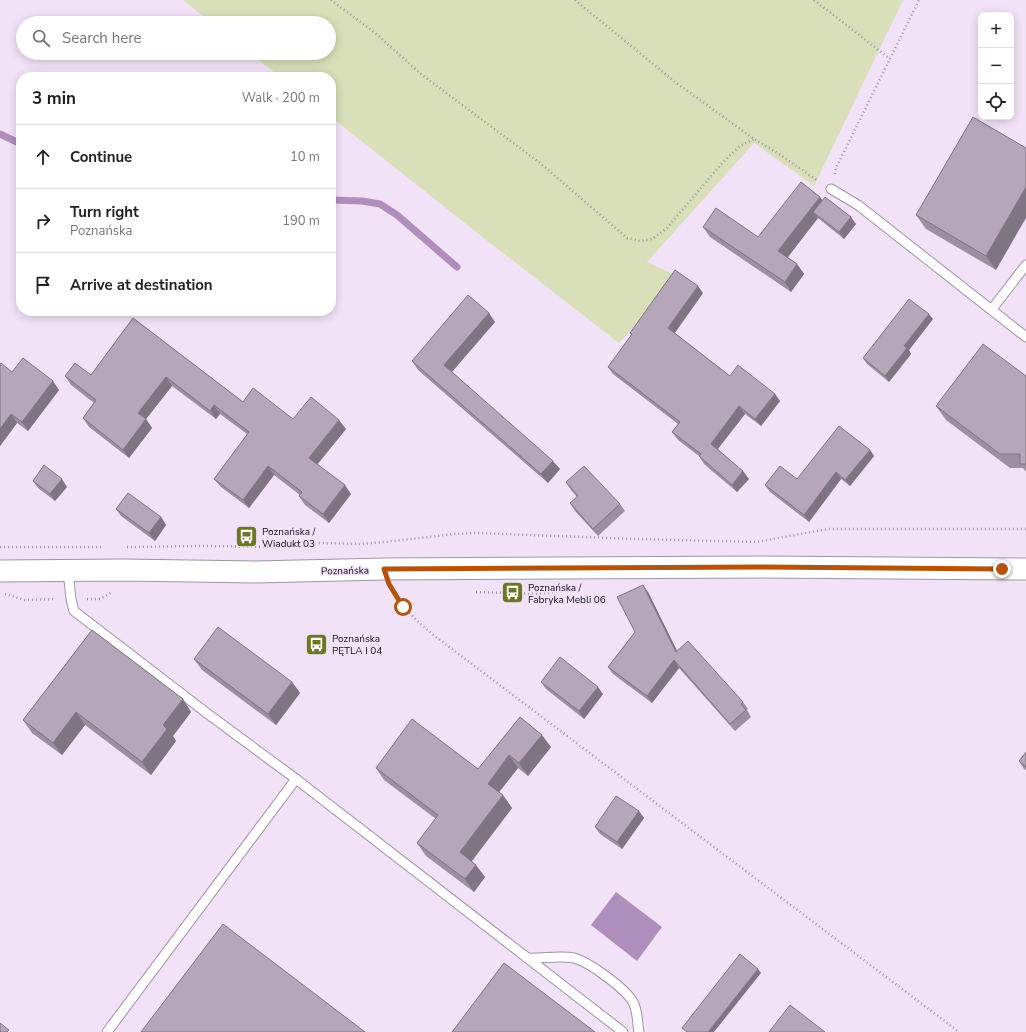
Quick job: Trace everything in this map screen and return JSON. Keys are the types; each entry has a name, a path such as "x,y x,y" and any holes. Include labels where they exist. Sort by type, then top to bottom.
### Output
{"street":[{"name":"Poznańska","path":"0,571 124,570 256,572 384,569 763,567 1026,570"}],"lane":[{"path":"831,189 858,205 1026,337"},
{"path":"992,309 1026,266"},
{"path":"68,571 74,611 296,779 623,1032"},
{"path":"107,1032 296,779"},
{"path":"527,958 573,958 587,963 622,989 632,1001 637,1014 639,1032"}],"path":[{"path":"331,0 374,32 422,75 540,163 627,238 640,242 652,239 666,229 725,160 740,146 754,140"},
{"path":"575,0 675,82 754,140 779,154 831,189 836,168 919,0"},
{"path":"814,0 890,59"},
{"path":"124,547 203,546 284,548 321,543 369,543 454,534 756,542 828,529 1026,529"},
{"path":"0,547 109,547"},
{"path":"384,569 389,584 403,607 417,622 959,1032"}],"green space":[{"path":"183,0 903,0 814,186 754,143 647,262 680,277 619,343 336,121 336,72 274,72 259,60 336,60 336,16 203,16"}],"shaded area":[{"path":"616,892 662,927 637,961 591,925"}],"building":[{"path":"973,117 1026,148 1026,187 986,256 916,215"},
{"path":"801,182 820,197 778,251 797,264 785,282 703,227 716,208 758,237"},
{"path":"825,197 851,217 839,232 813,212"},
{"path":"675,270 698,286 668,328 730,376 738,365 775,394 755,419 739,406 711,444 743,471 732,485 699,456 701,454 672,432 680,422 608,367 632,334 630,333"},
{"path":"468,295 489,313 444,365 553,461 541,474 412,361"},
{"path":"909,299 929,314 904,346 907,348 885,376 863,358"},
{"path":"133,318 243,402 253,388 293,419 311,397 339,420 309,458 345,485 323,514 299,496 302,492 268,466 243,500 214,479 249,432 214,405 210,411 166,377 138,413 146,419 123,450 83,418 96,400 65,376 75,363 91,375"},
{"path":"983,344 1026,376 1026,464 1020,464 1020,454 1000,454 936,406"},
{"path":"23,358 53,381 22,422 11,414 0,429 0,364 1,363 12,372"},
{"path":"839,426 870,450 845,480 836,472 804,515 765,485 780,466 797,479"},
{"path":"44,465 62,479 50,494 33,481"},
{"path":"584,466 620,504 593,529 570,503 578,496 566,482"},
{"path":"128,493 161,517 149,533 116,509"},
{"path":"643,585 676,652 688,641 743,702 741,704 746,710 730,724 674,660 647,696 608,667 635,632 617,597"},
{"path":"218,627 292,682 268,714 194,659"},
{"path":"92,630 183,699 163,725 167,729 142,762 76,712 53,743 23,720"},
{"path":"560,657 598,687 579,711 541,682"},
{"path":"520,717 542,735 519,763 509,755 488,784 503,795 460,852 476,865 465,879 417,843 438,815 376,768 412,719 478,769"},
{"path":"1026,752 1026,767 1019,761"},
{"path":"616,796 639,811 617,842 595,827"},
{"path":"223,924 365,1032 141,1032"},
{"path":"740,954 758,969 708,1032 687,1032 682,1028"},
{"path":"504,963 595,1032 452,1032"},
{"path":"790,1005 825,1032 769,1032"},
{"path":"0,1023 9,1030 7,1032 0,1032"}],"waterway":[{"path":"0,134 16,142"},
{"path":"336,200 362,201 380,204 397,215 457,267"}],"place":[{"name":"Poznańska / Wiadukt 03","path":"246,537"},
{"name":"Poznańska / Fabryka Mebli 06","path":"512,593"},
{"name":"Poznańska PĘTLA I 04","path":"316,644"}],"route":[{"path":"403,607 389,584 384,569 763,567 1002,569"}]}
